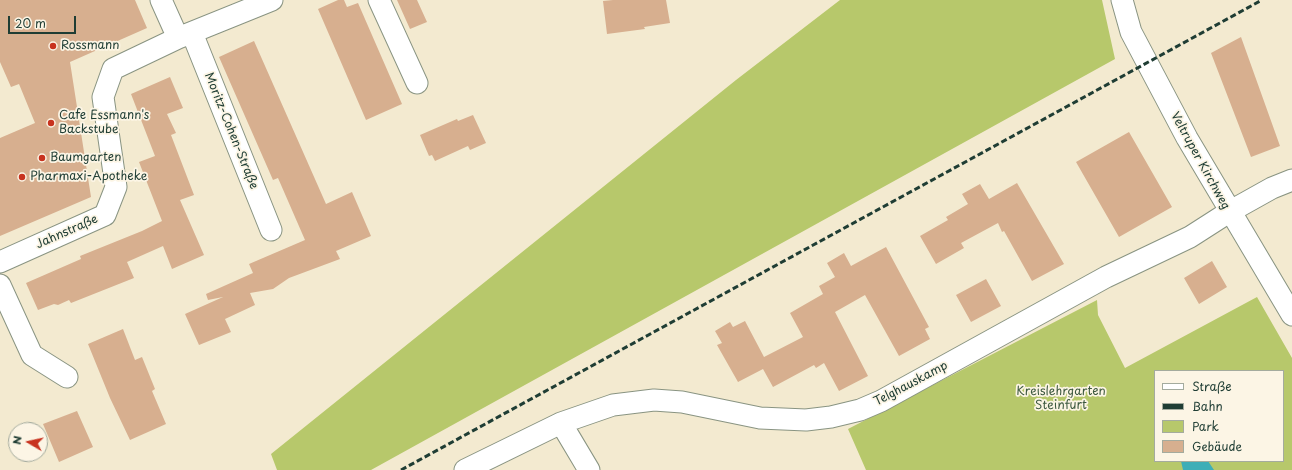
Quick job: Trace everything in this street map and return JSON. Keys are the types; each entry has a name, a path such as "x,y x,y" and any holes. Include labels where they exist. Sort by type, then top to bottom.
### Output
{"street":[{"name":"Moritz-Cohen-Straße","path":"161,0 185,35 271,230"},
{"path":"185,35 272,0"},
{"path":"379,0 417,82"},
{"name":"Veltruper Kirchweg","path":"1122,0 1131,32 1146,63 1229,212 1292,315"},
{"name":"Jahnstraße","path":"0,262 105,215 116,187 103,97 112,69 185,35"},
{"name":"Telghauskamp","path":"465,470 561,423 613,405 654,400 682,402 760,418 806,420 831,417 860,410 881,401 1106,277 1190,237 1229,212 1272,188 1292,180"},
{"path":"0,285 32,355 67,377"},
{"path":"561,423 589,470"}],"green space":[{"path":"840,0 1102,0 1115,59 371,470 277,470 271,454 736,80"},
{"name":"Kreislehrgarten Steinfurt","path":"1257,297 1292,358 1292,470 866,470 848,429 1097,300 1098,315 1125,368"}],"water":[{"path":"1181,462 1209,462 1214,470 1183,470"}],"building":[{"path":"0,0 135,0 147,28 70,62 91,197 0,236 0,138 35,123 19,84 11,87 0,62"},
{"path":"338,0 344,0 347,7 358,3 402,104 366,120 318,9"},
{"path":"397,0 417,0 427,22 410,29"},
{"path":"666,0 670,23 644,27 645,29 607,34 603,1"},
{"path":"1241,37 1280,146 1251,157 1211,53"},
{"path":"254,41 326,204 352,192 371,236 336,251 340,259 289,278 273,289 250,293 255,305 225,319 231,332 199,345 185,314 223,297 208,300 206,294 253,273 249,264 305,240 278,178 273,180 219,57"},
{"path":"170,77 183,108 167,114 176,133 171,135 194,195 180,200 204,255 172,269 163,246 127,262 134,278 71,303 69,300 58,305 54,304 38,310 26,283 81,259 80,256 142,231 162,221 139,162 155,156 131,94"},
{"path":"473,115 486,143 470,150 468,146 435,161 432,155 429,156 420,135 457,119 458,121"},
{"path":"1129,132 1172,207 1119,237 1076,162"},
{"path":"1017,183 1064,264 1032,281 998,223 961,243 964,248 936,264 920,236 948,220 946,217 968,204 962,194 980,184 989,199"},
{"path":"886,247 929,327 925,329 930,339 899,356 865,295 835,312 868,376 839,391 824,363 816,368 814,365 773,387 763,369 738,382 717,345 722,343 715,331 730,322 733,327 745,321 764,357 803,337 790,313 823,294 819,286 835,277 827,263 844,253 851,266"},
{"path":"1212,261 1227,287 1199,304 1184,278"},
{"path":"986,279 1001,306 971,322 956,295"},
{"path":"123,329 135,360 142,357 155,389 152,391 166,424 130,440 110,398 88,344"},
{"path":"77,411 93,447 59,462 48,436 48,422"}],"railway":[{"path":"401,470 1262,0"}],"place":[{"name":"Rossmann","path":"53,46"},
{"name":"Cafe Essmann's Backstube","path":"51,123"},
{"name":"Baumgarten","path":"42,158"},
{"name":"Pharmaxi-Apotheke","path":"22,177"}]}
